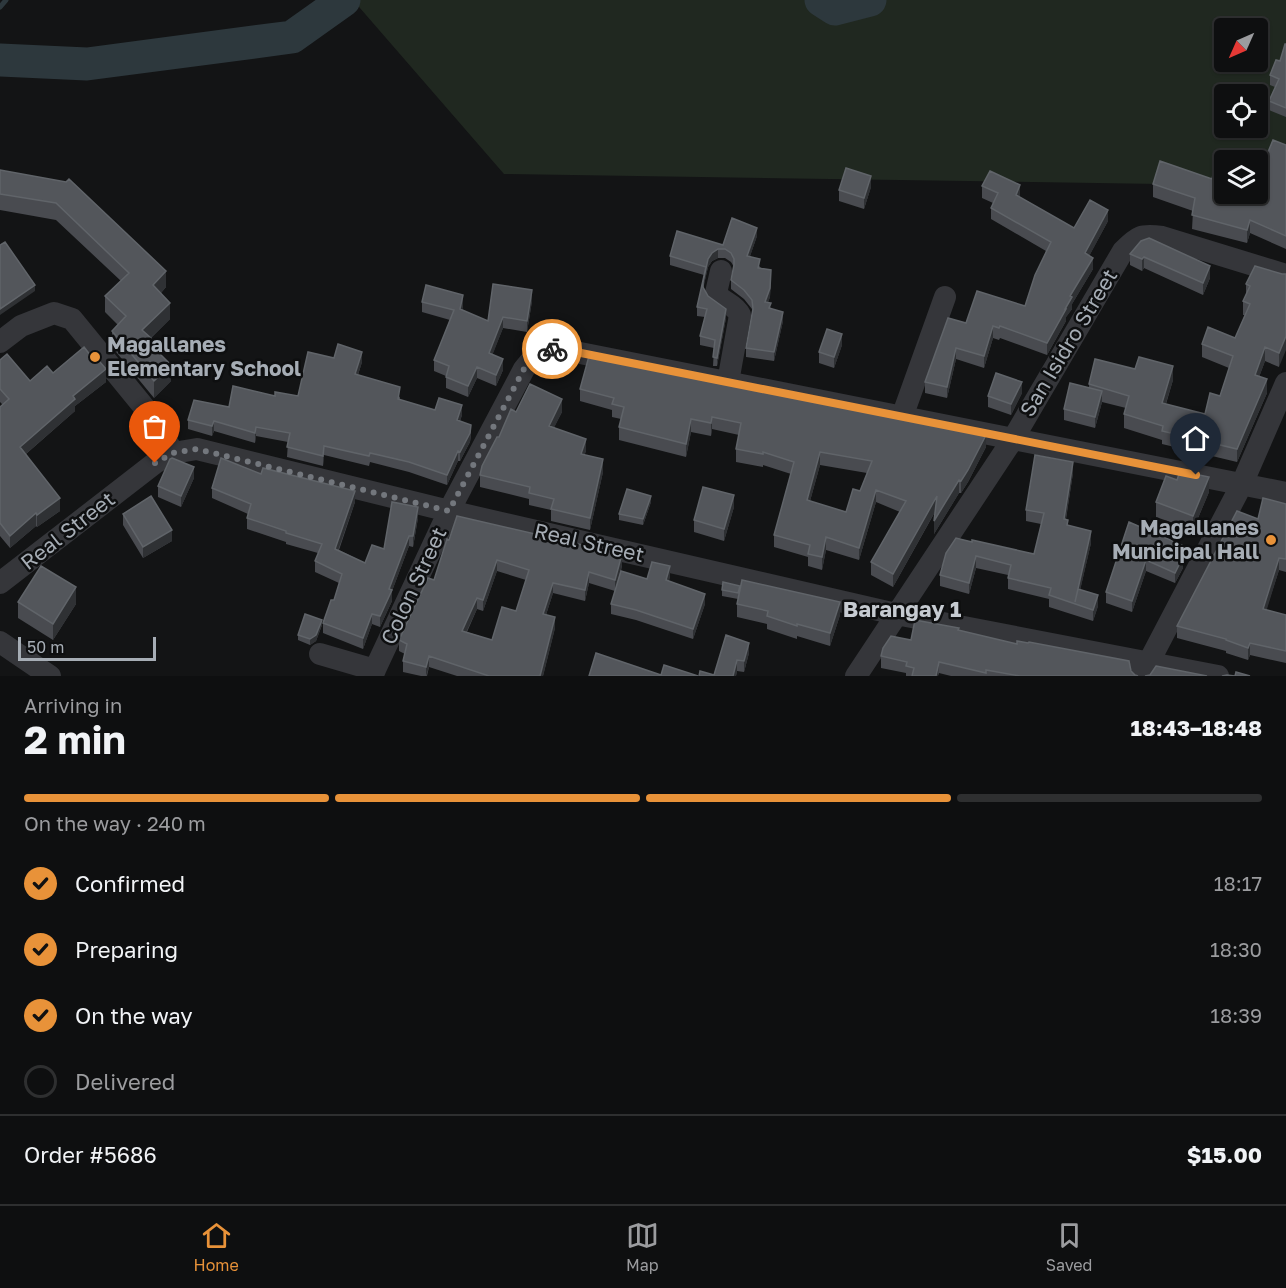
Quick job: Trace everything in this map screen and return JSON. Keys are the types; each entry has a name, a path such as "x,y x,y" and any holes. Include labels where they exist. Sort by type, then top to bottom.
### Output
{"street":[{"name":"San Isidro Street","path":"856,676 1013,439 1124,251 1135,240 1146,235 1162,237 1286,276"},
{"path":"721,271 716,293 720,299 733,305 740,315 729,382 1286,493"},
{"path":"902,417 945,297"},
{"path":"0,342 21,326 54,313 72,318 157,423 173,453"},
{"name":"Colon Street","path":"373,673 449,511 524,369 535,355 547,350 560,349 729,382"},
{"path":"1144,669 1242,484 1286,383"},
{"name":"Real Street","path":"0,583 155,463 173,453 197,449 449,511 896,614 1144,669 1218,676"},
{"path":"0,642 50,676"},
{"path":"320,654 373,673"}],"shaded area":[{"path":"353,0 1286,0 1286,186 1268,186 1268,150 1214,150 1214,185 504,174"}],"building":[{"path":"1285,44 1286,108 1269,101 1279,79 1270,75 1276,60 1280,61"},
{"path":"1273,140 1286,145 1286,236 1250,220 1247,230 1192,215 1195,198 1153,184 1160,161 1212,179 1214,171 1214,204 1268,204 1268,152"},
{"path":"846,168 871,176 864,198 839,190"},
{"path":"0,170 66,182 69,179 166,271 153,285 170,303 142,330 151,338 148,342 171,365 154,381 112,331 126,316 105,296 129,273 56,203 0,194"},
{"path":"990,171 1020,185 1016,195 1074,228 1090,200 1108,210 1085,253 1093,258 1070,296 1072,297 1047,343 1000,326 999,328 993,326 984,356 956,348 947,387 925,382 948,318 966,323 977,291 1025,306 1035,275 1051,242 991,208 998,193 982,186"},
{"path":"732,218 757,228 747,256 760,259 758,268 771,270 770,288 765,302 771,303 769,308 783,312 774,352 746,348 753,309 752,300 731,280 734,259 731,253 725,249 718,249 712,253 708,259 703,287 708,296 726,309 717,358 713,357 715,340 700,336 707,309 697,307 706,267 670,256 677,231 723,245"},
{"path":"1149,238 1210,266 1203,283 1144,257 1142,259 1130,254 1141,241"},
{"path":"5,242 35,285 0,309 0,245"},
{"path":"1255,266 1286,274 1286,336 1279,353 1265,347 1255,375 1267,379 1237,449 1162,431 1163,426 1124,414 1129,396 1089,384 1095,359 1135,369 1139,357 1173,366 1162,403 1205,414 1210,393 1220,396 1233,356 1202,344 1208,327 1235,338 1250,304 1243,301 1250,286 1246,284"},
{"path":"493,284 532,290 527,321 503,317 489,353 503,359 496,375 477,367 468,386 446,377 449,366 434,360 454,310 422,302 426,285 463,295 460,309 488,321"},
{"path":"827,329 842,334 834,357 819,352"},
{"path":"338,344 362,352 355,374 400,387 398,399 435,410 439,398 462,405 457,420 471,425 470,433 460,452 458,451 447,475 409,462 370,453 369,456 324,446 323,456 287,447 290,433 256,427 255,433 214,421 212,426 188,420 194,400 229,407 233,386 275,396 275,392 298,396 308,352 334,358"},
{"path":"84,347 106,369 73,396 75,399 20,447 60,498 37,515 36,513 10,536 0,523 0,407 9,399 0,389 0,360 7,354 30,381 47,366 53,373"},
{"path":"589,356 986,435 968,470 961,481 959,480 934,521 937,496 893,574 871,562 906,501 876,490 859,548 826,537 822,557 808,554 810,545 774,535 794,462 763,452 763,454 736,449 741,423 712,417 711,423 691,419 686,444 619,427 624,407 612,404 614,398 580,389","holes":["820,452 872,461 860,491 853,489 846,512 807,500"]},
{"path":"996,373 1022,382 1011,404 988,396"},
{"path":"1070,383 1102,391 1095,417 1064,409"},
{"path":"530,384 562,399 549,426 586,439 581,454 603,459 590,518 551,509 554,499 529,493 530,487 480,475 482,466 499,437 511,409 516,412"},
{"path":"1035,455 1073,462 1064,519 1068,520 1067,525 1091,531 1075,602 1078,589 1098,595 1093,610 1049,595 1051,588 1008,578 1011,565 976,556 969,583 940,575 946,553 956,538 1034,554 1044,513 1026,510"},
{"path":"172,458 194,467 181,496 158,486"},
{"path":"221,458 261,474 263,468 355,491 335,549 365,563 372,545 384,549 392,502 418,507 413,536 409,536 389,589 392,590 380,616 372,614 363,638 323,623 331,600 334,600 342,574 315,561 322,544 247,518 251,504 212,488"},
{"path":"1180,471 1209,477 1193,516 1156,502 1166,476 1177,480"},
{"path":"703,487 734,495 724,529 694,520"},
{"path":"627,489 651,496 643,519 619,514"},
{"path":"151,496 172,530 143,547 123,514"},
{"path":"1263,498 1286,504 1286,559 1279,558 1263,609 1286,615 1286,651 1250,643 1248,648 1226,639 1177,626 1237,511 1258,519"},
{"path":"457,516 622,554 615,580 589,572 585,590 553,583 543,614 555,617 540,676 489,676 429,656 426,667 403,661 407,644 399,640 428,578 434,580 447,539 449,540","holes":["497,560 529,570 516,611 502,607 492,640 462,631 477,598 483,600"]},
{"path":"1129,522 1182,545 1177,555 1183,557 1175,573 1146,560 1132,601 1106,592"},
{"path":"652,562 670,566 666,580 705,594 693,629 611,604 621,571 647,579"},
{"path":"41,566 76,587 53,624 18,602"},
{"path":"742,580 840,602 830,633 797,624 797,626 767,616 768,611 737,604"},
{"path":"723,582 740,586 738,593 722,590"},
{"path":"305,614 322,620 316,635 310,639 298,635"},
{"path":"915,620 959,628 958,630 1017,644 1017,641 1029,642 1129,661 1131,671 1138,676 1020,676 986,670 986,673 939,662 936,676 912,676 914,668 906,666 907,662 881,656 891,636 911,640"},
{"path":"726,635 749,643 744,661 737,660 733,676 699,676 700,671 714,675"},
{"path":"596,653 661,675 664,665 698,676 589,676"},
{"path":"1156,666 1207,676 1145,676 1150,675"},
{"path":"1236,672 1250,676 1235,676"}],"waterway":[{"path":"0,7 6,0"},
{"path":"0,60 87,64 292,37 344,0"},
{"path":"821,0 835,9 870,0"}],"way so far":[{"path":"155,463 173,453 197,449 449,511 524,369 535,355 552,349"}],"place":[{"name":"Magallanes Elementary School","path":"95,357"},
{"name":"Magallanes Municipal Hall","path":"1271,540"}],"district":[{"name":"Barangay 1","path":"902,609"}],"route":[{"path":"552,349 1196,475"}]}
